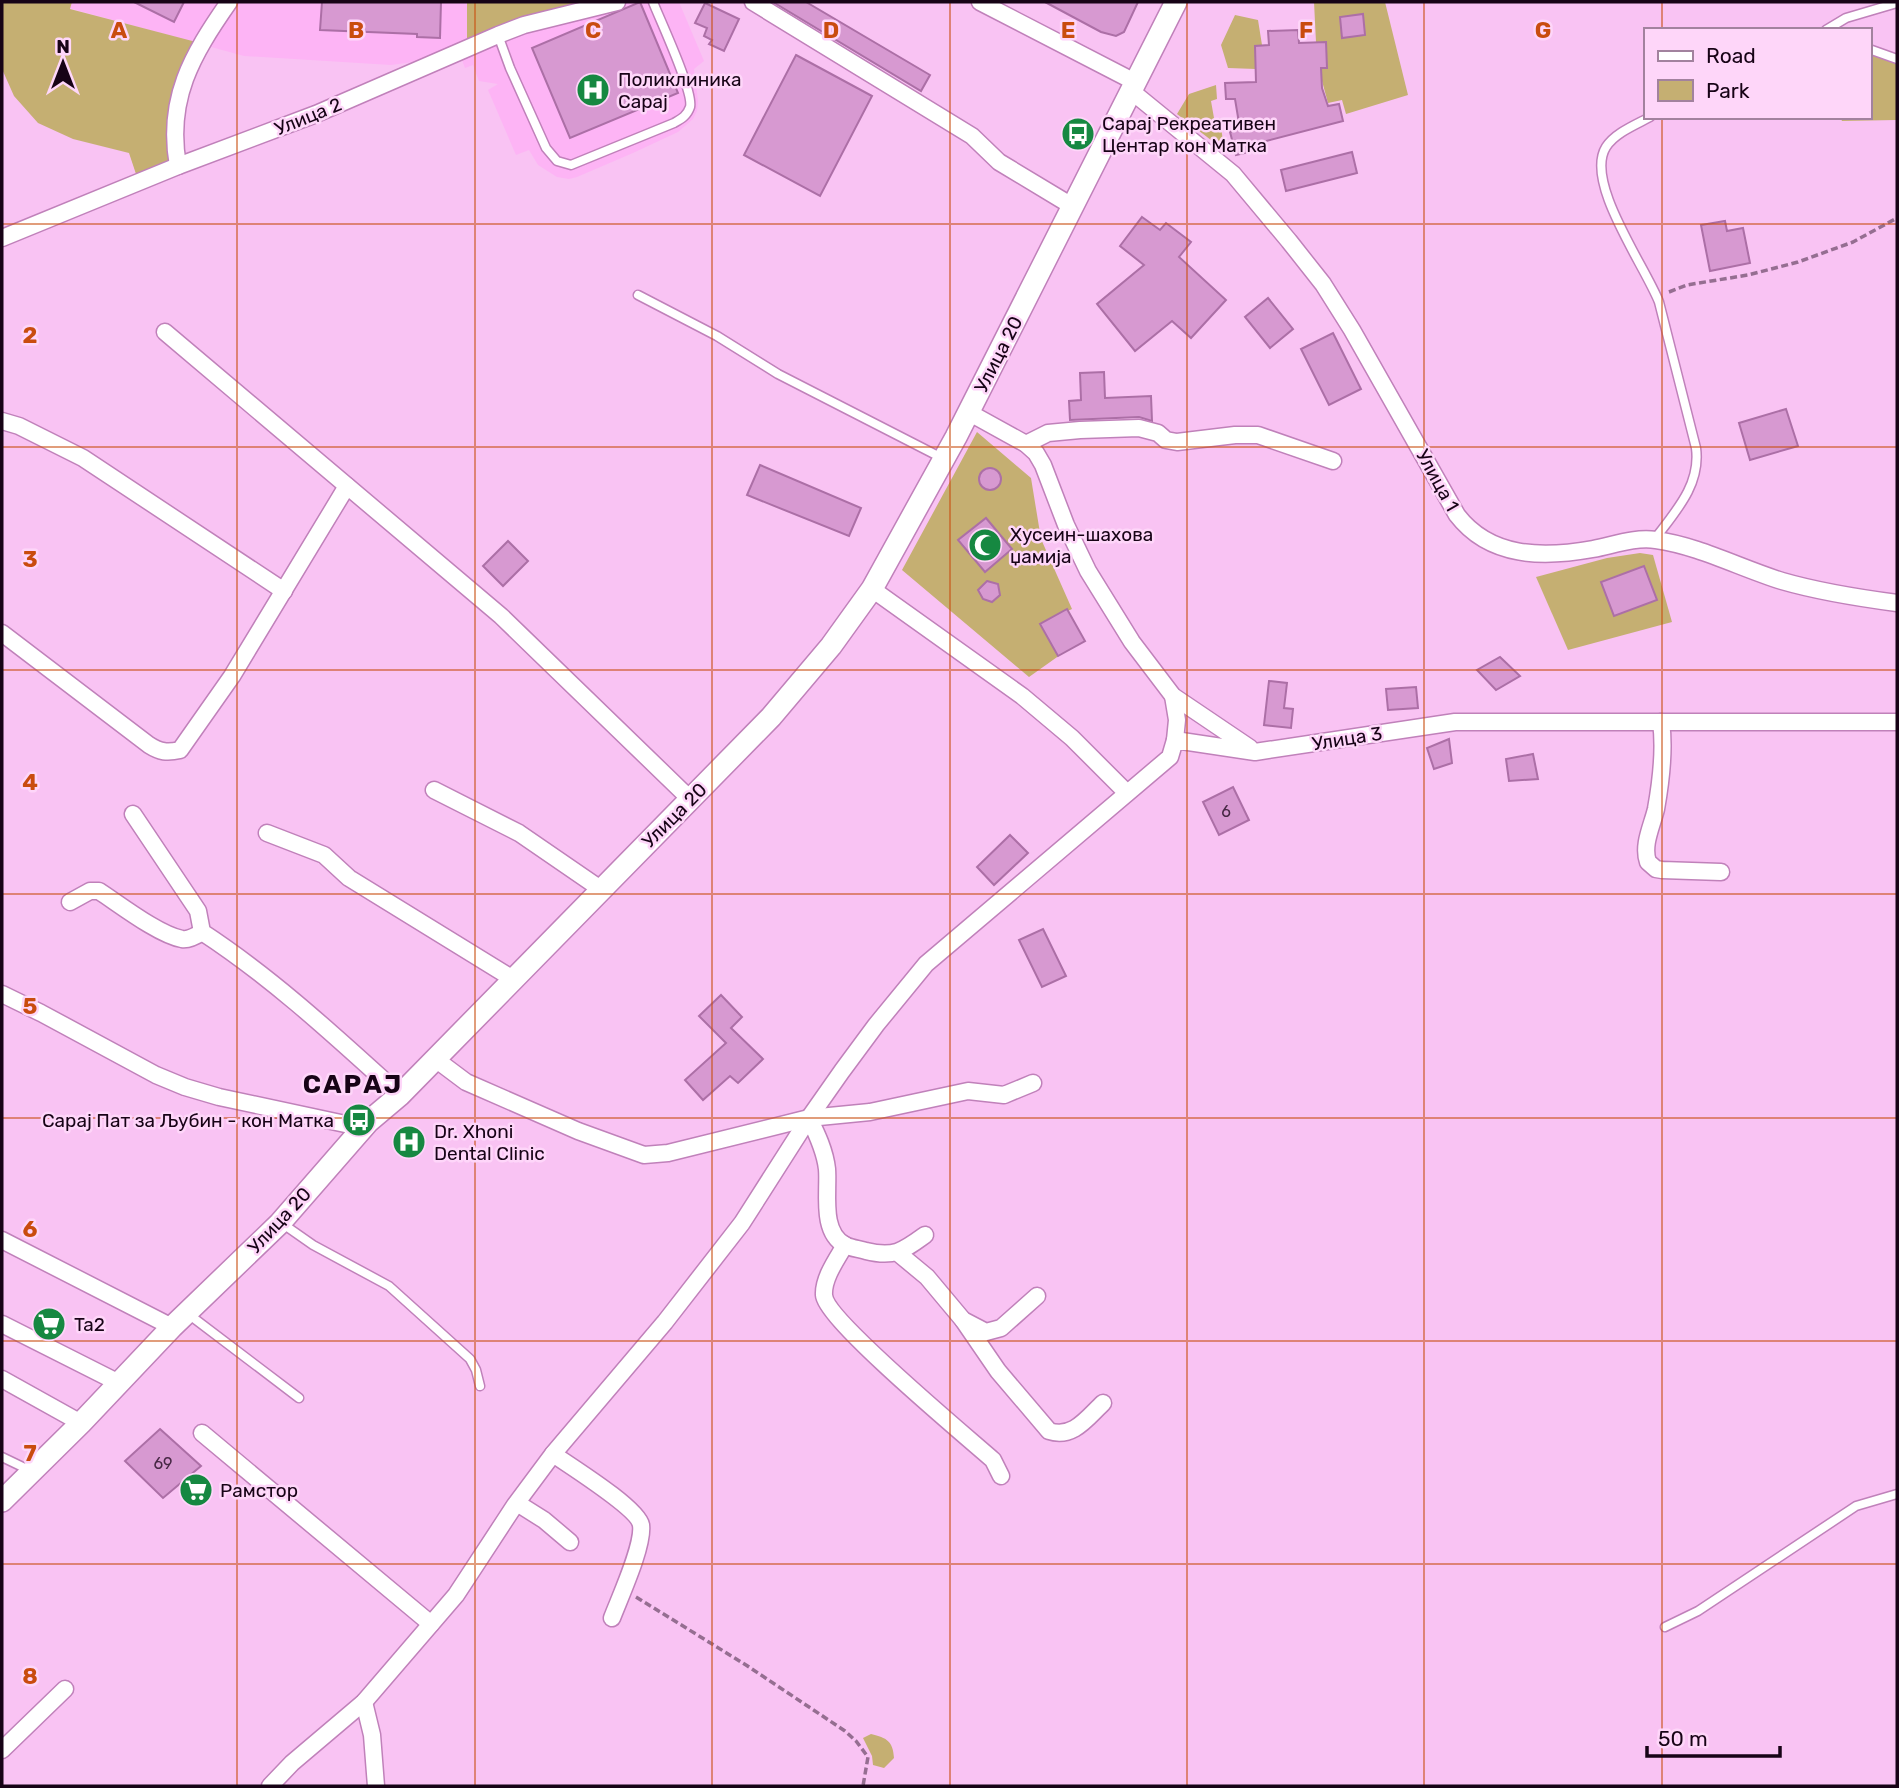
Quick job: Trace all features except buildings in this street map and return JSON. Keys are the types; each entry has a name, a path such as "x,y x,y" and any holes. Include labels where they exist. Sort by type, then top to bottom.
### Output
{"street":[{"path":"178,166 174,130 182,85 200,43 229,2"},
{"name":"Улица 2","path":"2,238 178,166 316,114 524,25 617,2"},
{"path":"753,2 972,136 999,162 1072,206"},
{"path":"980,2 1133,86"},
{"name":"Улица 20","path":"2,1501 180,1320 280,1223 368,1122 400,1096 434,1058 771,717 831,646 872,589 944,459 1176,2"},
{"name":"Улица 1","path":"1133,86 1233,174 1323,284 1457,514 1471,530 1505,549 1535,554 1584,550 1635,540 1654,540 1680,545 1783,581 1897,603"},
{"path":"165,332 501,616 690,799"},
{"path":"968,412 1026,444 1036,453 1044,465 1066,525 1088,571 1132,642 1173,696 1255,751"},
{"path":"2,421 19,426 83,458 284,591"},
{"path":"1026,444 1048,433 1139,428 1177,442 1258,435 1333,461"},
{"path":"2,633 149,745 160,751 180,750 232,676 347,486"},
{"path":"872,589 1022,696 1072,738 1126,793"},
{"path":"270,1786 292,1763 364,1702 456,1595 553,1454 665,1322 742,1223 809,1118 876,1025 926,964 1170,757 1177,720 1173,696"},
{"name":"Улица 3","path":"1175,740 1255,751 1455,722 1897,722"},
{"path":"1661,722 1663,751 1656,808 1646,848 1648,862 1656,869 1662,870 1721,872"},
{"path":"434,790 519,833 601,890"},
{"path":"133,814 198,911 202,932 237,954 297,1003 400,1096"},
{"path":"267,833 324,855 349,878 513,979"},
{"path":"70,901 90,891 99,891 167,933 183,939 202,932"},
{"path":"2,994 156,1075 185,1087 219,1097 350,1125 358,1136"},
{"path":"434,1058 466,1082 578,1131 644,1155 668,1153 809,1118 870,1112 968,1091 1004,1095 1034,1083"},
{"path":"809,1118 818,1136 827,1168 828,1219 837,1238 845,1245 880,1254 898,1253 925,1235"},
{"path":"2,1240 180,1320"},
{"path":"845,1245 825,1285 824,1296 827,1304 841,1322 882,1362 992,1460 1001,1476"},
{"path":"898,1253 927,1277 963,1320 998,1371 1049,1431 1058,1434 1075,1429 1103,1403"},
{"path":"963,1320 986,1332 995,1331 1037,1296"},
{"path":"2,1324 119,1383"},
{"path":"2,1379 81,1423"},
{"path":"202,1433 431,1624"},
{"path":"553,1454 631,1509 640,1522 640,1541 612,1618"},
{"path":"517,1503 544,1520 570,1542"},
{"path":"2,1751 65,1689"},
{"path":"364,1702 372,1735 376,1786"}],"lane":[{"path":"498,35 546,148 557,161 571,165 674,122 684,117 689,110 691,102 685,80 653,2"},
{"path":"1829,28 1846,18 1897,3"},
{"path":"1871,50 1897,59"},
{"path":"1646,119 1614,137 1603,152 1600,166 1609,203 1657,297 1698,459 1691,487 1654,540"},
{"path":"638,295 717,336 778,374 944,459"},
{"path":"280,1223 313,1245 371,1275 405,1298 470,1359 480,1386"},
{"path":"180,1320 299,1398"},
{"path":"2,1457 32,1472"},
{"path":"1665,1627 1698,1611 1856,1506 1897,1494"}],"path":[{"path":"1657,297 1686,285 1748,275 1798,261 1853,242 1897,218"},
{"path":"623,1588 845,1731 868,1757 863,1786"}],"shaded area":[{"path":"73,2 467,2 467,43 421,61 391,65 244,56 69,8"},
{"name":"Поликлиника Сарај","path":"617,2 679,2 704,61 694,69 697,111 693,119 678,132 577,177 557,177 538,165 529,150 516,155 488,90 498,84 479,81 473,65 465,68 459,52"}],"green space":[{"path":"2,2 72,2 70,9 200,43 188,66 178,166 139,183 129,153 73,139 38,123 14,96 2,69"},
{"path":"467,2 617,2 467,43"},
{"path":"1314,2 1385,2 1408,95 1346,114 1342,100 1328,103 1321,68 1327,67 1326,42 1316,42","holes":["1362,15 1365,35 1342,37 1340,17"]},
{"path":"1235,15 1258,20 1262,45 1255,46 1256,69 1228,68 1221,45"},
{"path":"1871,50 1897,59 1896,120 1841,119 1871,119"},
{"path":"1216,85 1217,99 1211,101 1214,118 1220,118 1224,150 1177,114 1189,94"},
{"path":"977,432 1031,478 1041,539 1072,609 1040,624 1060,655 1029,677 902,570"},
{"path":"1640,553 1653,555 1672,622 1568,650 1536,577 1607,558"},
{"path":"871,1734 891,1744 894,1758 884,1768 873,1765 872,1756 863,1738"}],"place":[{"name":"Поликлиника Сарај","path":"593,90"},
{"name":"Сарај Рекреативен Центар кон Матка","path":"1078,134"},
{"name":"Хусеин-шахова џамија","path":"985,545"},
{"name":"Сарај Пат за Љубин - кон Матка","path":"359,1120"},
{"name":"Dr. Xhoni Dental Clinic","path":"409,1142"},
{"name":"Ta2","path":"49,1324"},
{"name":"Рамстор","path":"196,1490"}],"district":[{"name":"САРАЈ","path":"353,1084"}]}
